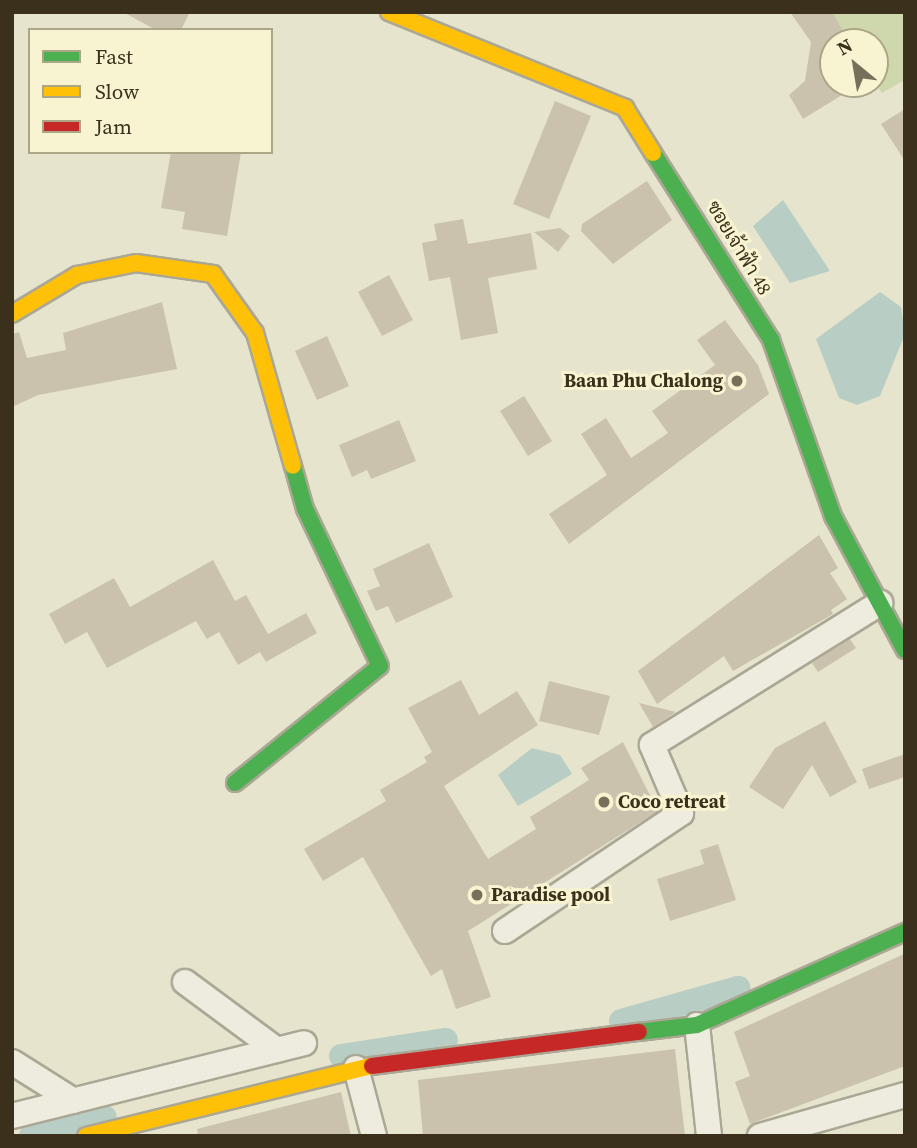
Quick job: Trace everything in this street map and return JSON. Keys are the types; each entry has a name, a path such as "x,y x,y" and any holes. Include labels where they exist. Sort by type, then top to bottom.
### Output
{"street":[{"name":"ซอยเจ้าฟ้า 48","path":"389,12 625,108 771,340 834,516 905,650"},
{"path":"12,314 76,275 136,263 188,266 213,274 255,333 306,509 380,666 235,783"},
{"path":"505,931 681,813 652,745 880,603"},
{"path":"86,1136 356,1068 697,1025 905,932"},
{"path":"185,982 277,1050"},
{"path":"697,1025 709,1136"},
{"path":"12,1116 304,1043"},
{"path":"12,1062 75,1101"},
{"path":"356,1068 374,1136"},
{"path":"760,1136 905,1095"}],"green space":[{"path":"832,12 905,12 905,80 889,89 889,28 842,28"}],"shaded area":[{"path":"783,200 830,271 790,283 753,226"},
{"path":"880,292 901,307 905,334 880,396 857,405 839,398 816,339"},
{"path":"532,748 560,755 572,774 518,806 498,775"}],"building":[{"path":"123,12 190,12 182,28 152,28"},
{"path":"790,12 832,12 842,28 819,28 819,98 837,98 803,119 789,95 805,81 811,42"},
{"path":"555,101 591,116 549,219 513,204"},
{"path":"905,109 905,161 881,124"},
{"path":"171,154 241,154 227,236 182,229 185,212 161,208"},
{"path":"647,181 672,220 613,264 581,231 582,224"},
{"path":"463,219 468,244 531,233 537,269 488,278 498,333 461,340 450,277 429,281 422,243 437,240 434,224"},
{"path":"560,228 570,236 558,252 534,232"},
{"path":"389,275 413,320 382,336 358,292"},
{"path":"162,302 177,369 38,395 12,407 12,334 19,332 27,358 66,350 63,333"},
{"path":"725,320 758,365 769,394 569,544 549,514 607,475 581,434 606,418 631,458 668,433 652,411 715,365 697,340"},
{"path":"327,336 349,386 317,400 295,351"},
{"path":"524,396 552,441 528,456 500,411"},
{"path":"399,420 416,461 371,479 367,470 352,477 339,445"},
{"path":"819,535 838,568 830,573 847,599 831,610 833,614 733,671 724,656 657,704 638,671"},
{"path":"429,543 453,597 396,623 388,606 376,611 367,591 380,586 373,569"},
{"path":"213,560 235,601 246,595 268,634 306,613 317,633 266,662 260,652 238,665 219,632 207,639 196,621 107,668 87,632 65,644 49,614 114,578 130,607"},
{"path":"850,639 856,648 818,672 812,663"},
{"path":"461,680 479,715 517,691 538,725 444,786 488,859 536,829 530,817 589,780 581,768 623,742 658,811 468,931 491,997 456,1009 442,969 431,976 363,857 323,881 304,849 386,801 380,790 427,762 424,757 432,752 408,708"},
{"path":"549,681 610,696 599,735 539,721"},
{"path":"639,703 676,712 653,727"},
{"path":"825,721 857,782 830,797 812,765 783,809 749,787 775,748"},
{"path":"905,754 905,777 869,789 862,769"},
{"path":"718,844 736,900 670,921 657,879 704,864 700,850"},
{"path":"904,954 905,1066 750,1124 735,1082 750,1076 734,1032"},
{"path":"675,1049 685,1136 423,1136 418,1080"},
{"path":"341,1092 351,1136 198,1136 197,1129"}],"waterway":[{"path":"621,1021 738,988"},
{"path":"341,1056 446,1040"},
{"path":"31,1136 105,1117"}],"traffic: fast":[{"path":"653,153 771,340 833,516 905,650"},
{"path":"235,783 380,666 305,509 293,466"},
{"path":"639,1032 697,1025 905,932"}],"traffic: slow":[{"path":"389,12 625,108 653,153"},
{"path":"12,314 77,275 136,263 213,274 255,333 293,466"},
{"path":"86,1136 372,1066"}],"traffic: jam":[{"path":"372,1066 639,1032"}],"place":[{"name":"Baan Phu Chalong","path":"737,381"},
{"name":"Coco retreat","path":"604,802"},
{"name":"Paradise pool","path":"477,895"}]}
